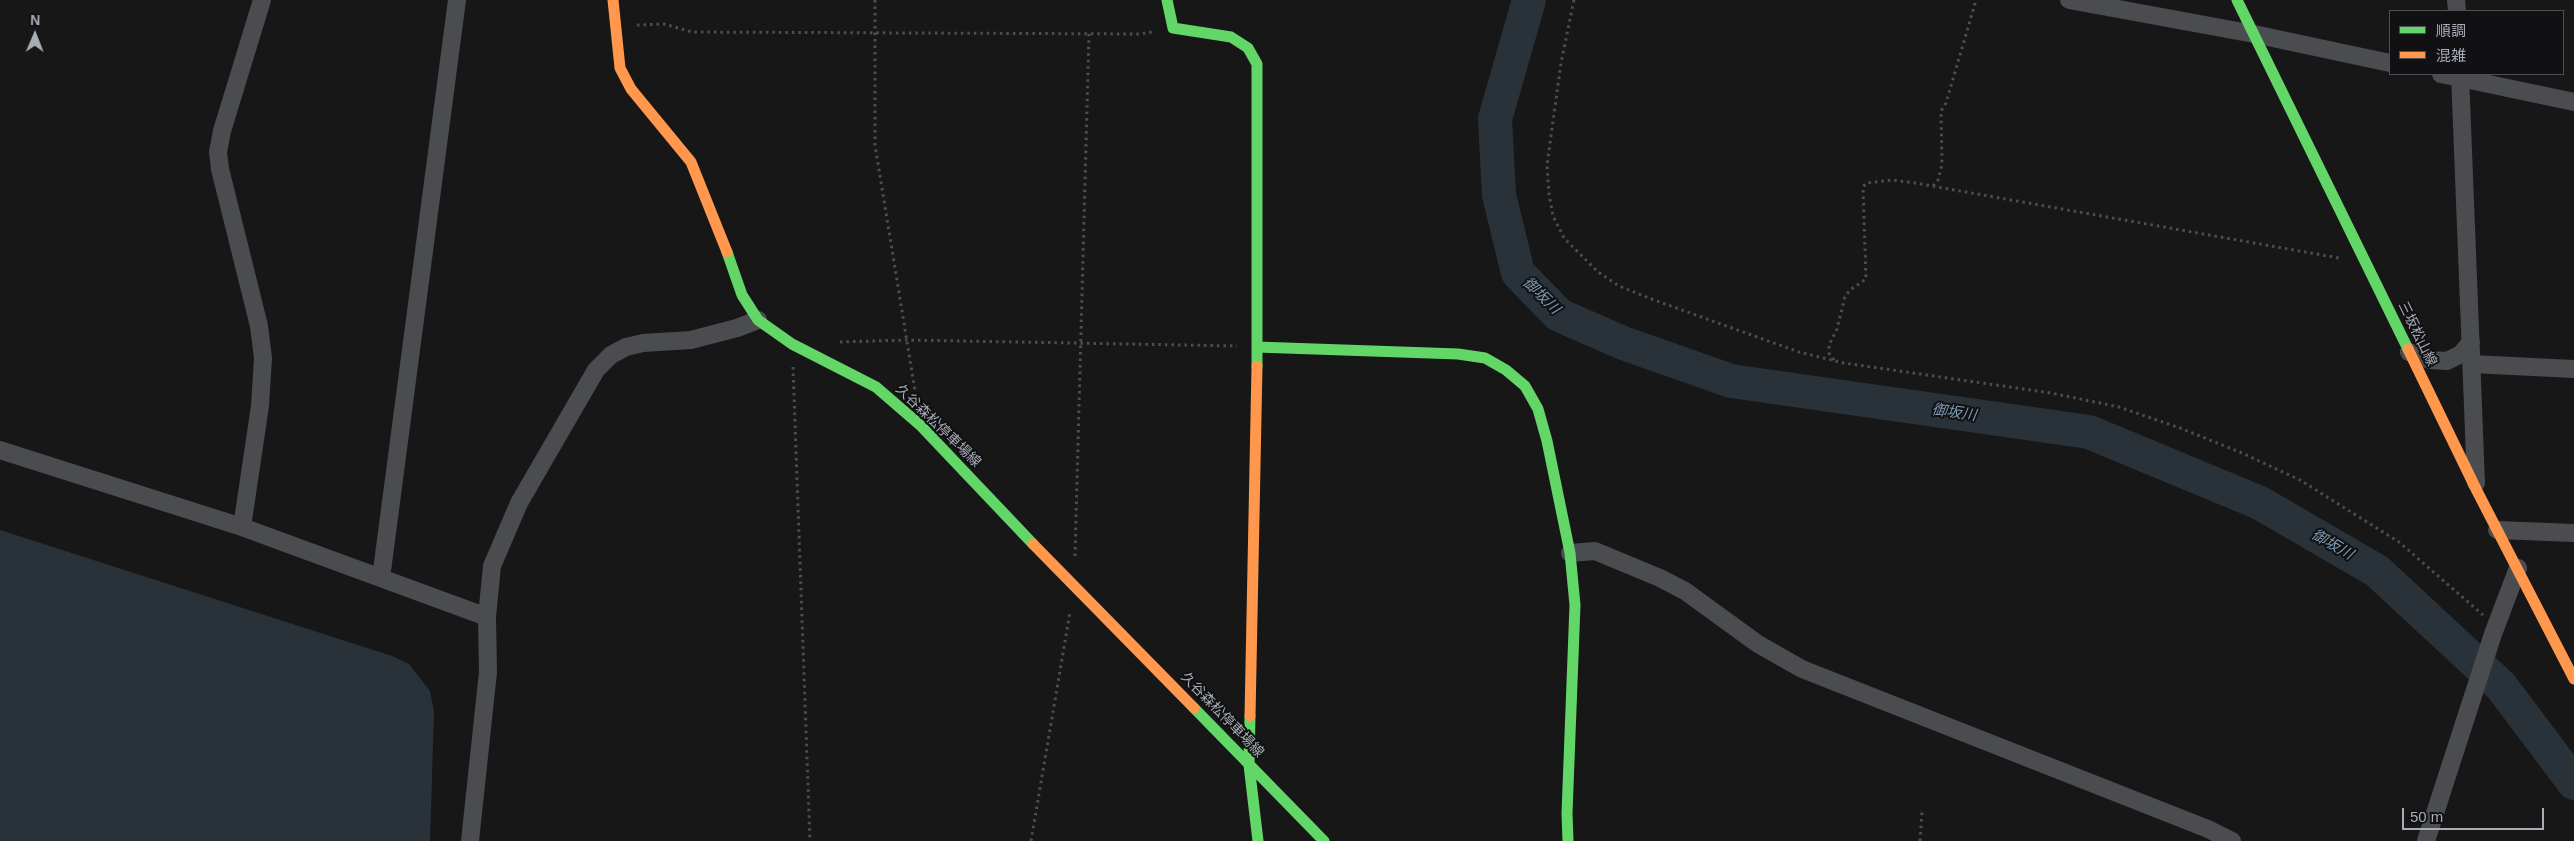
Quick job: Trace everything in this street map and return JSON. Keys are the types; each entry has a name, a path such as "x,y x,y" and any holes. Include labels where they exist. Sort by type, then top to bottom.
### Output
{"main road":[{"name":"久谷森松停車場線","path":"613,0 620,68 631,89 691,162 716,220 742,295 758,320 792,344 832,362 876,387 920,425 1075,587 1324,841"},
{"path":"1168,0 1173,28 1195,33 1232,37 1248,48 1257,64 1257,347 1249,765 1258,841"},
{"name":"三坂松山線","path":"2237,0 2477,491 2574,679"},
{"path":"1257,347 1458,354 1485,358 1506,370 1525,386 1538,409 1570,553 1575,605 1567,813 1568,841"}],"street":[{"path":"242,527 260,406 262,358 259,326 220,169 218,152 222,131 262,0"},
{"path":"381,578 457,0"},
{"path":"2069,0 2254,34 2389,63"},
{"path":"2477,491 2460,76 2574,102"},
{"path":"470,841 488,672 487,617 492,566 519,503 596,370 611,355 626,347 643,343 691,340 738,328 758,320"},
{"path":"2409,352 2430,360 2448,361 2456,358 2471,342"},
{"path":"2472,364 2574,368"},
{"path":"0,450 242,527 487,617"},
{"path":"2497,530 2574,534"},
{"path":"1570,553 1595,551 1660,578 1685,591 1758,644 1802,669 2184,819 2232,841"},
{"path":"2426,841 2495,630 2518,568"}],"path":[{"path":"874,0 875,145 916,397"},
{"path":"1574,0 1561,63 1547,165 1553,216 1564,238 1598,272 1619,286 1754,337 1835,360 2051,393 2119,407 2242,452 2300,480 2399,542 2495,630"},
{"path":"1933,186 1938,180 1942,166 1941,111 1946,103 1976,0"},
{"path":"617,25 664,24 692,32 875,33 1140,34 1173,28"},
{"path":"1075,558 1089,34"},
{"path":"1835,360 1829,353 1829,345 1837,329 1845,297 1850,290 1866,279 1863,188 1866,183 1892,180 1933,186 2349,260 2362,255"},
{"path":"830,343 906,340 1257,347"},
{"path":"792,344 810,841"},
{"path":"1031,841 1075,587"},
{"path":"1920,841 1922,812"}],"shaded area":[{"path":"0,530 392,656 409,664 430,691 434,712 430,841 0,841"}],"waterway":[{"name":"御坂川","path":"1529,0 1495,119 1499,195 1518,273 1559,315 1623,343 1731,381 2089,432 2260,503 2377,571 2501,686 2574,783"}],"traffic: fast":[{"path":"1167,0 1173,28 1231,37 1248,48 1257,64 1257,366"},
{"path":"2237,0 2408,349"},
{"path":"727,252 742,295 758,320 792,344 876,387 920,425 1033,544"},
{"path":"1257,347 1458,354 1485,358 1506,370 1525,386 1538,409 1547,441 1570,553 1575,605 1567,813 1568,841"},
{"path":"1194,708 1324,841"},
{"path":"1250,716 1249,765 1258,841"}],"traffic: slow":[{"path":"613,0 620,68 631,89 691,162 727,252"},
{"path":"2408,349 2477,491 2574,679"},
{"path":"1250,716 1257,366"},
{"path":"1033,544 1194,708"}]}
